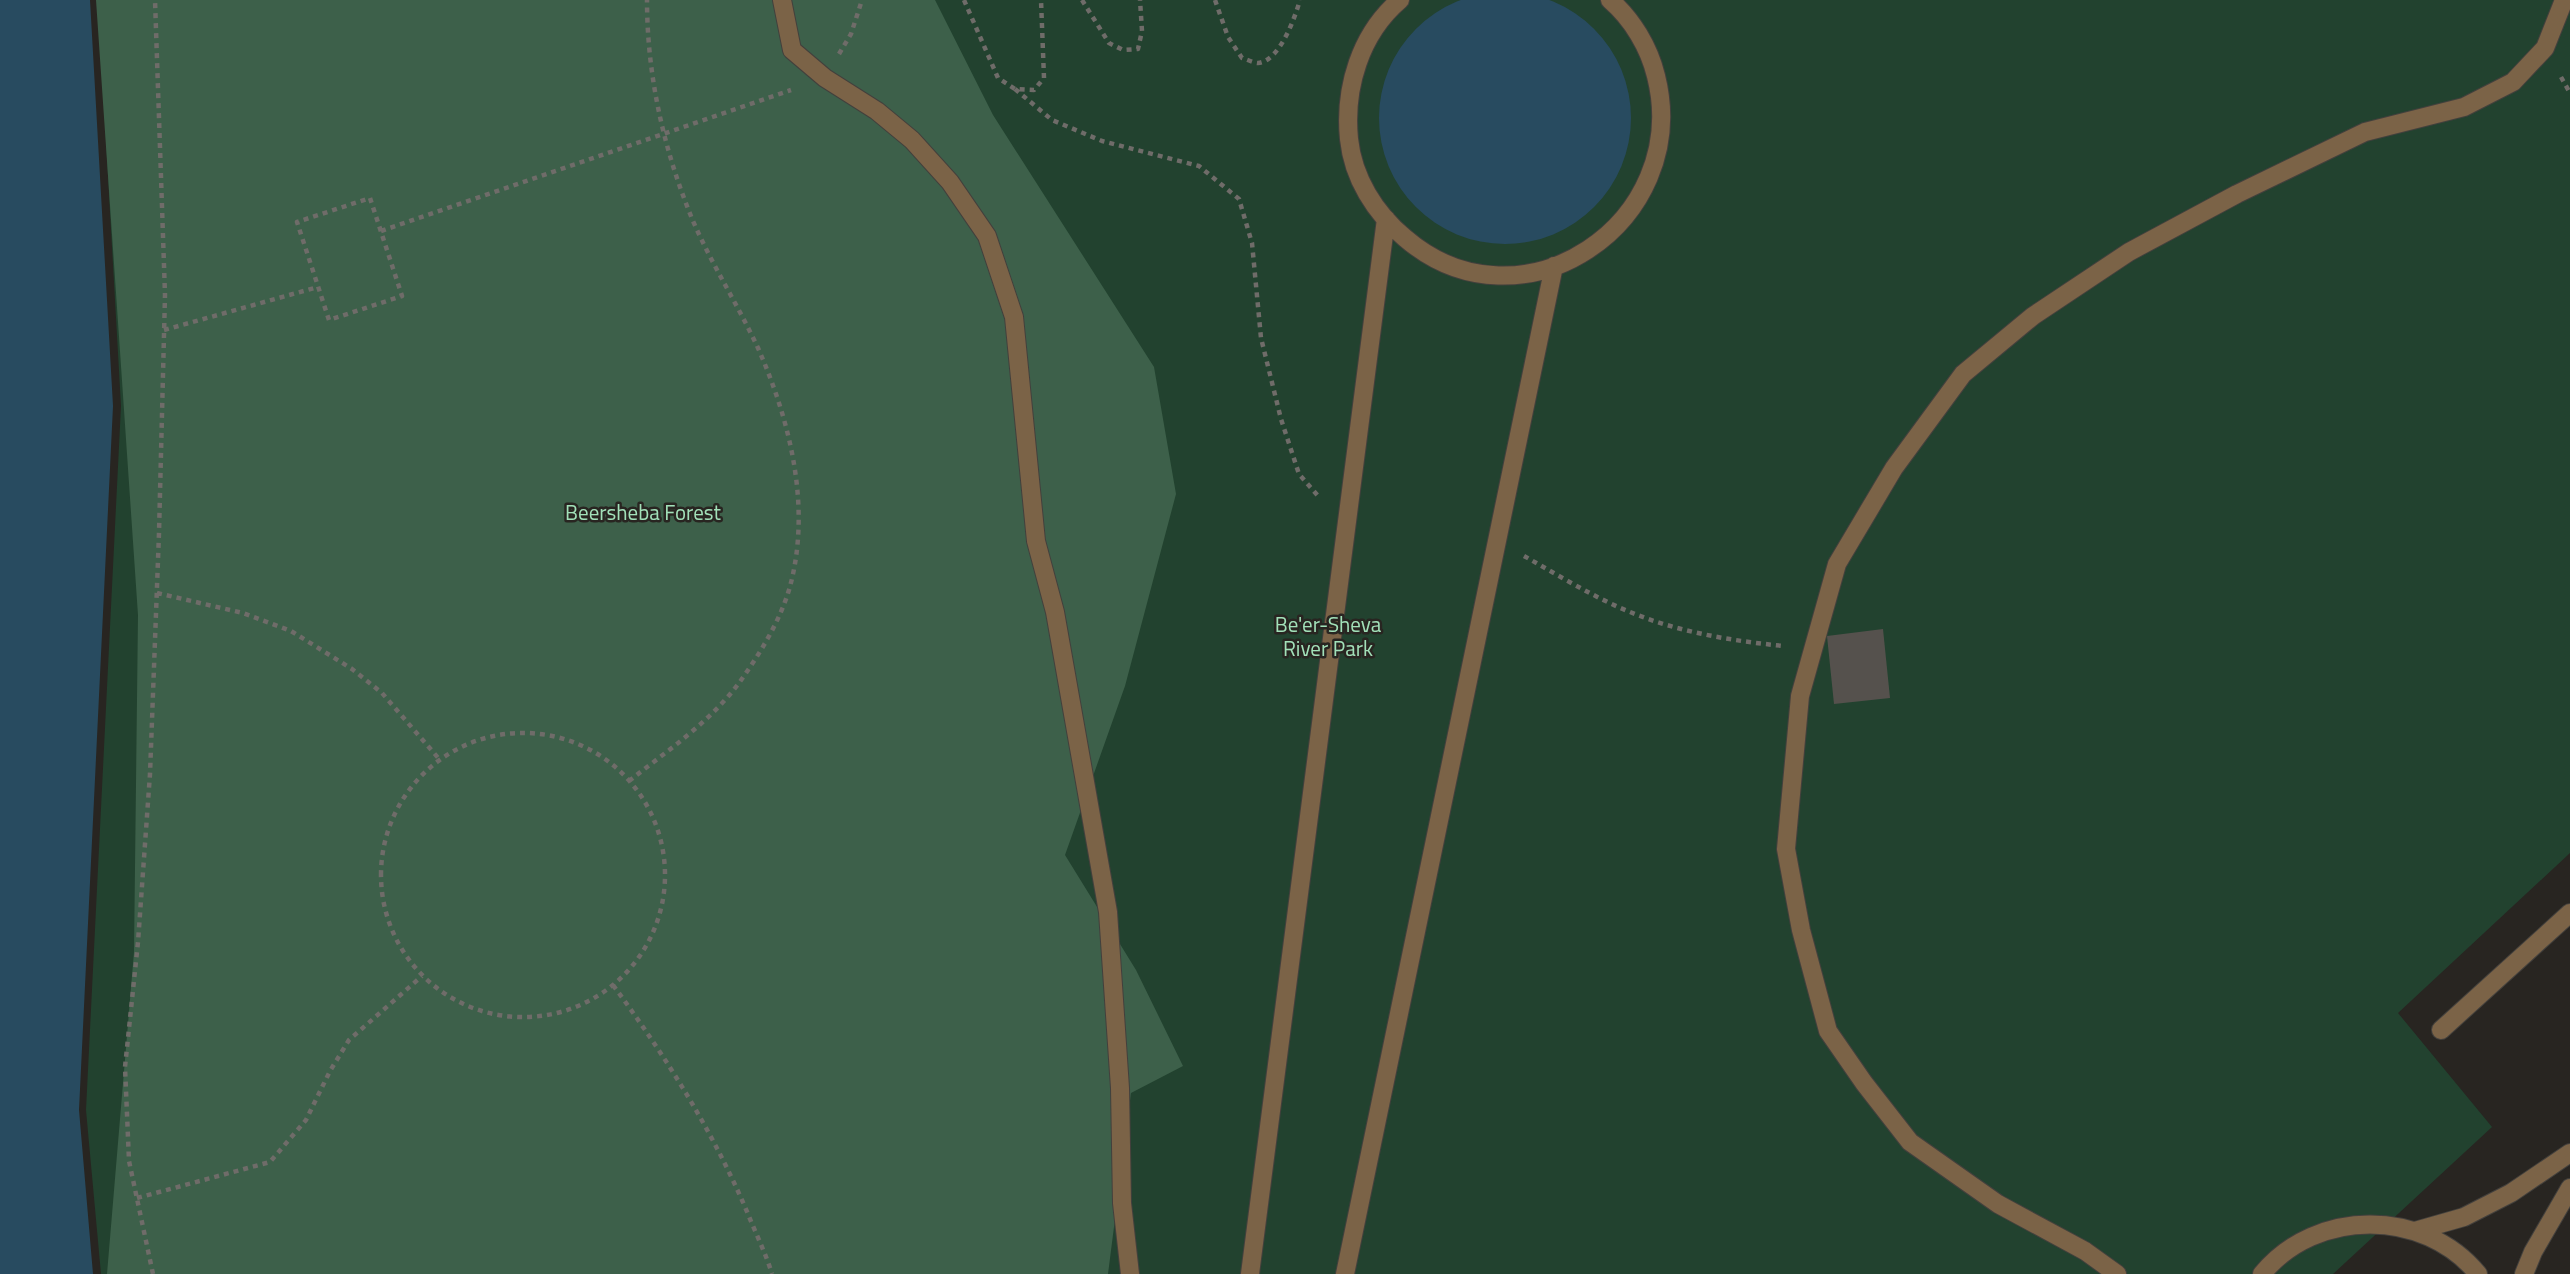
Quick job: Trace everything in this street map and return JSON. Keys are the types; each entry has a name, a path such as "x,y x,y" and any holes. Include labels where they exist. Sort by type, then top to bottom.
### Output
{"street":[{"path":"782,0 792,50 825,78 877,111 912,140 950,182 987,236 1014,317 1036,541 1055,612 1108,912 1120,1088 1122,1203 1130,1274"},
{"path":"1400,0 1378,23 1355,67 1347,118 1355,166 1365,189 1386,219 1411,244 1455,266 1480,273 1506,275 1555,266 1597,245 1623,219 1644,190 1654,166 1662,116 1654,67 1645,44 1632,24 1610,0"},
{"path":"2117,1274 2085,1251 1998,1205 1910,1142 1828,1031 1801,930 1786,849 1800,696 1837,564 1894,468 1963,374 2033,316 2129,252 2237,194 2365,132 2463,107 2513,82 2545,48 2564,0"},
{"path":"1250,1274 1386,219"},
{"path":"1345,1274 1555,266"},
{"path":"2441,1030 2570,914"},
{"path":"2415,1231 2464,1217 2511,1193 2570,1153"},
{"path":"2524,1274 2532,1252 2570,1188"},
{"path":"2262,1274 2284,1252 2303,1240 2323,1231 2368,1223 2415,1231 2456,1252 2478,1274"}],"path":[{"path":"153,1274 129,1161 125,1067 138,942 146,825 157,593 164,330 162,166 155,0"},
{"path":"629,781 693,731 738,685 768,638 789,591 798,543 798,495 790,446 777,397 758,349 694,223 664,134 652,72 647,0"},
{"path":"381,231 825,78 851,34 862,0"},
{"path":"964,0 998,78 1052,120 1102,141 1199,166 1239,199 1252,243 1261,338 1280,419 1299,474 1346,527"},
{"path":"1015,89 1034,90 1044,78 1041,0"},
{"path":"1082,0 1109,43 1123,50 1138,49 1142,31 1140,0"},
{"path":"1215,0 1228,37 1242,58 1258,62 1271,57 1291,28 1300,0"},
{"path":"370,198 381,231 402,296 329,320 297,222 370,198"},
{"path":"164,330 318,287"},
{"path":"1497,542 1629,612 1672,626 1717,636 1812,652"},
{"path":"157,593 243,613 291,631 352,669 382,694 440,760"},
{"path":"522,732 545,734 568,739 588,748 607,760 629,781 649,810 658,830 665,874 663,897 649,940 637,959 613,985 587,1002 568,1010 546,1016 500,1016 478,1010 448,996 422,976 408,959 388,920 381,876 382,853 388,830 409,790 440,760 478,740 522,732"},
{"path":"137,1198 270,1162 306,1120 349,1040 422,976"},
{"path":"613,985 672,1068 704,1122 733,1179 772,1274"}],"green space":[{"name":"Beersheba Forest","path":"96,0 935,0 993,115 1154,367 1176,494 1125,686 1065,855 1136,970 1183,1066 1131,1093 1108,1274 107,1274 134,952 138,615"},
{"name":"Be'er-Sheva River Park","path":"98,0 2570,0 2570,853 2398,1013 2492,1127 2333,1274 101,1274 86,1110 121,406"}],"water":[{"path":"1493,-8 1517,-8 1553,1 1585,20 1603,38 1626,81 1631,118 1629,143 1622,166 1603,198 1585,216 1542,239 1517,244 1493,244 1457,235 1425,216 1407,198 1384,155 1379,130 1379,106 1388,70 1407,38 1425,20 1468,-3"},
{"path":"0,0 90,0 113,406 79,1110 93,1274 0,1274"}],"building":[{"path":"1883,629 1890,698 1834,704 1827,636"}]}
